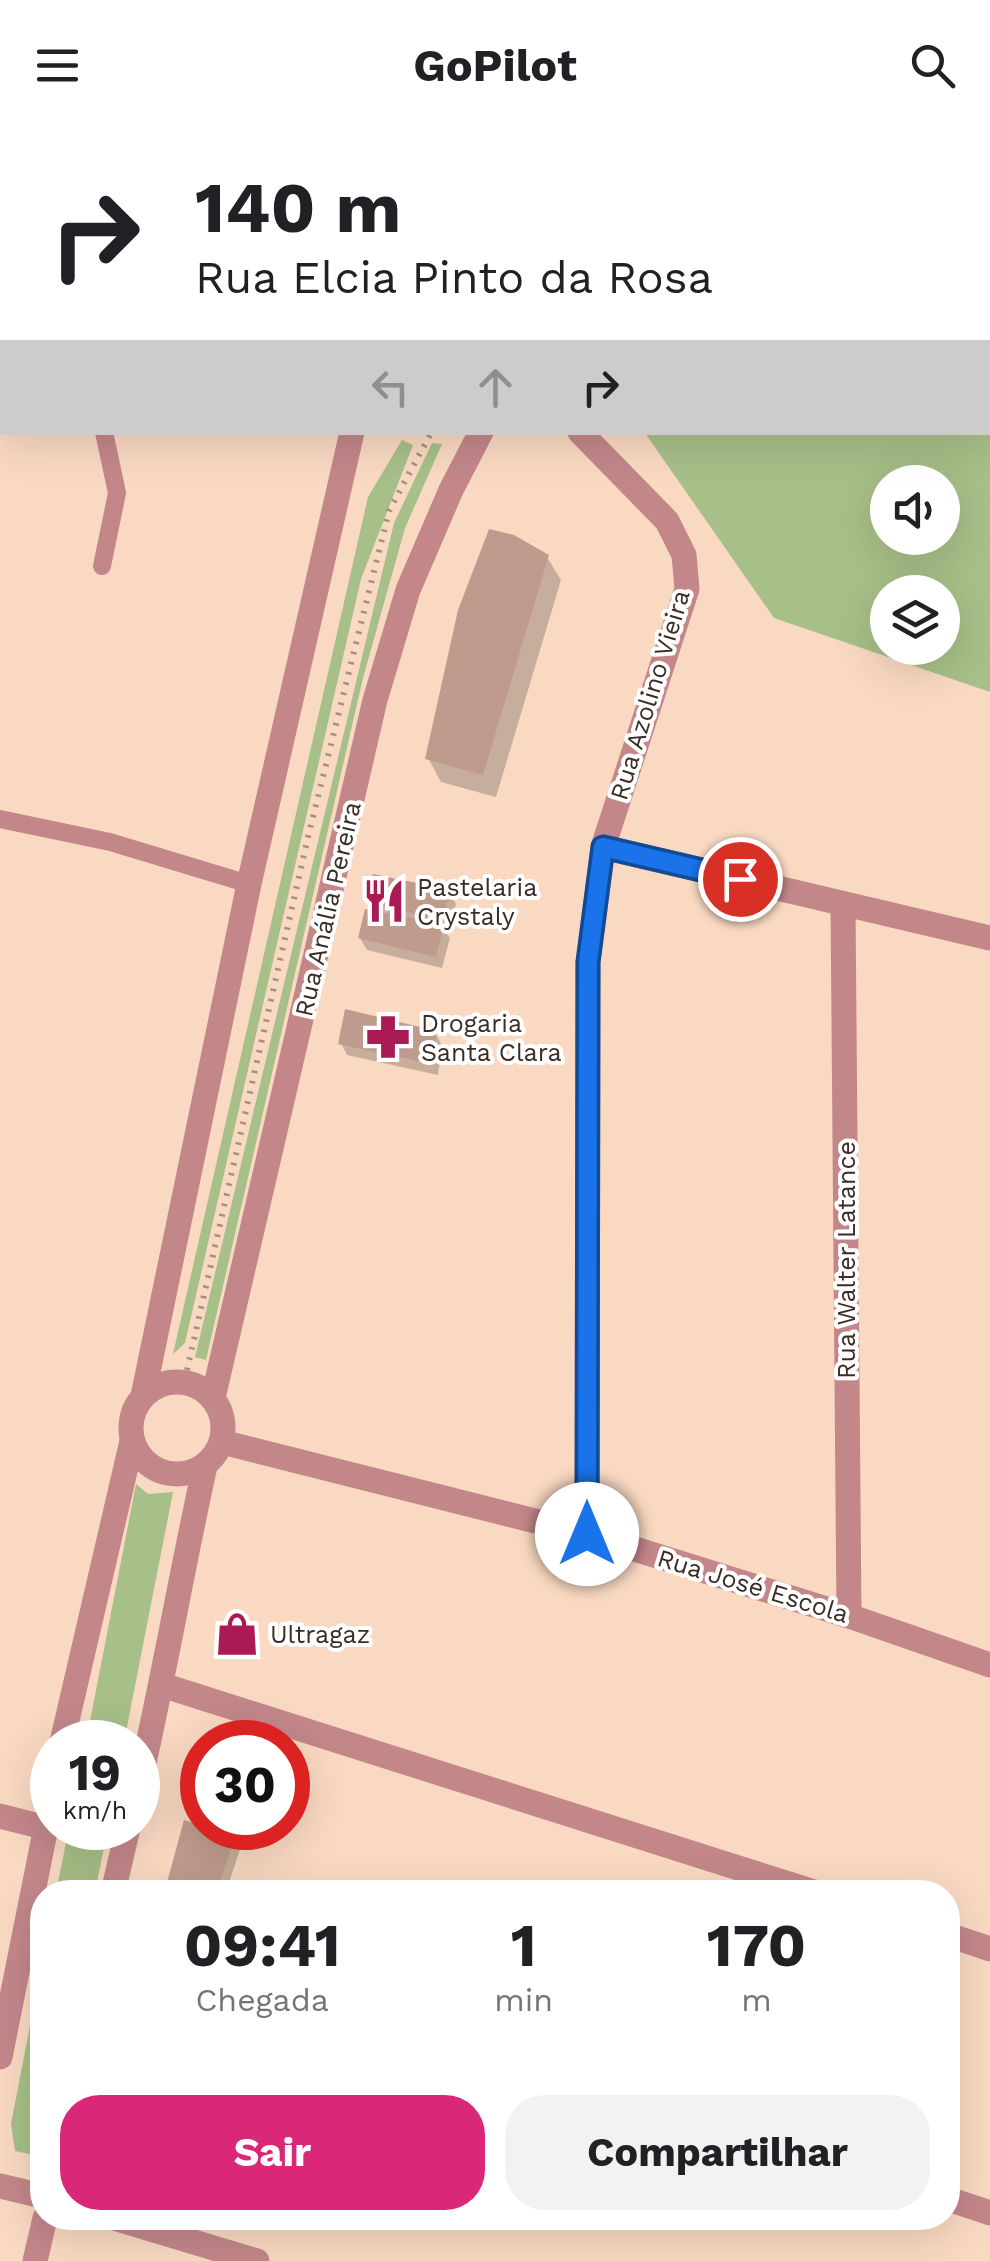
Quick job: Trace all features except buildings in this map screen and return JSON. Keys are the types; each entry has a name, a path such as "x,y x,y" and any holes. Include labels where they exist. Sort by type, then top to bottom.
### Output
{"street":[{"path":"143,1396 249,884 351,435"},
{"name":"Rua Anália Pereira","path":"213,1398 375,700 408,590 451,490 480,435"},
{"name":"Rua Azolino Vieira","path":"583,435 668,521 684,554 687,589 603,847 588,962 587,1534"},
{"path":"603,847 990,938"},
{"name":"Rua Walter Latance","path":"843,904 849,1616"},
{"path":"67,1720 132,1441 134,1410 156,1386 187,1382 213,1398 221,1412 222,1442 215,1456 191,1473 162,1473 138,1454 132,1441"},
{"name":"Rua José Escola","path":"222,1442 587,1534 849,1616 990,1665"},
{"path":"154,1720 204,1466"},
{"path":"162,1685 776,1880"},
{"path":"0,1816 30,1824"},
{"path":"36,1880 42,1850"},
{"path":"115,1880 122,1850"},
{"path":"0,2057 30,1911"},
{"path":"960,1939 990,1948"},
{"path":"0,2186 30,2193"},
{"path":"960,2203 990,2213"},
{"path":"35,2261 42,2230"},
{"path":"154,2230 257,2261"}],"lane":[{"path":"102,566 116,493 105,435"},
{"path":"0,819 110,842 249,884"}],"green space":[{"path":"646,435 990,435 990,692 911,665 960,665 960,575 870,575 870,651 774,618"},
{"path":"402,440 413,445 361,579 185,1343 173,1354 368,497"},
{"path":"432,443 442,444 405,528 363,678 206,1360 195,1357 394,523"},
{"path":"136,1484 148,1494 173,1492 128,1720 90,1720"},
{"path":"65,1850 104,1850 97,1880 58,1880"},
{"path":"30,2026 30,2154 15,2151 11,2124"}],"place":[{"name":"Pastelaria Crystaly","path":"384,901"},
{"name":"Drogaria Santa Clara","path":"388,1037"},
{"name":"Ultragaz","path":"237,1634"}],"route":[{"path":"587,1534 588,962 603,847 740,879"}]}
